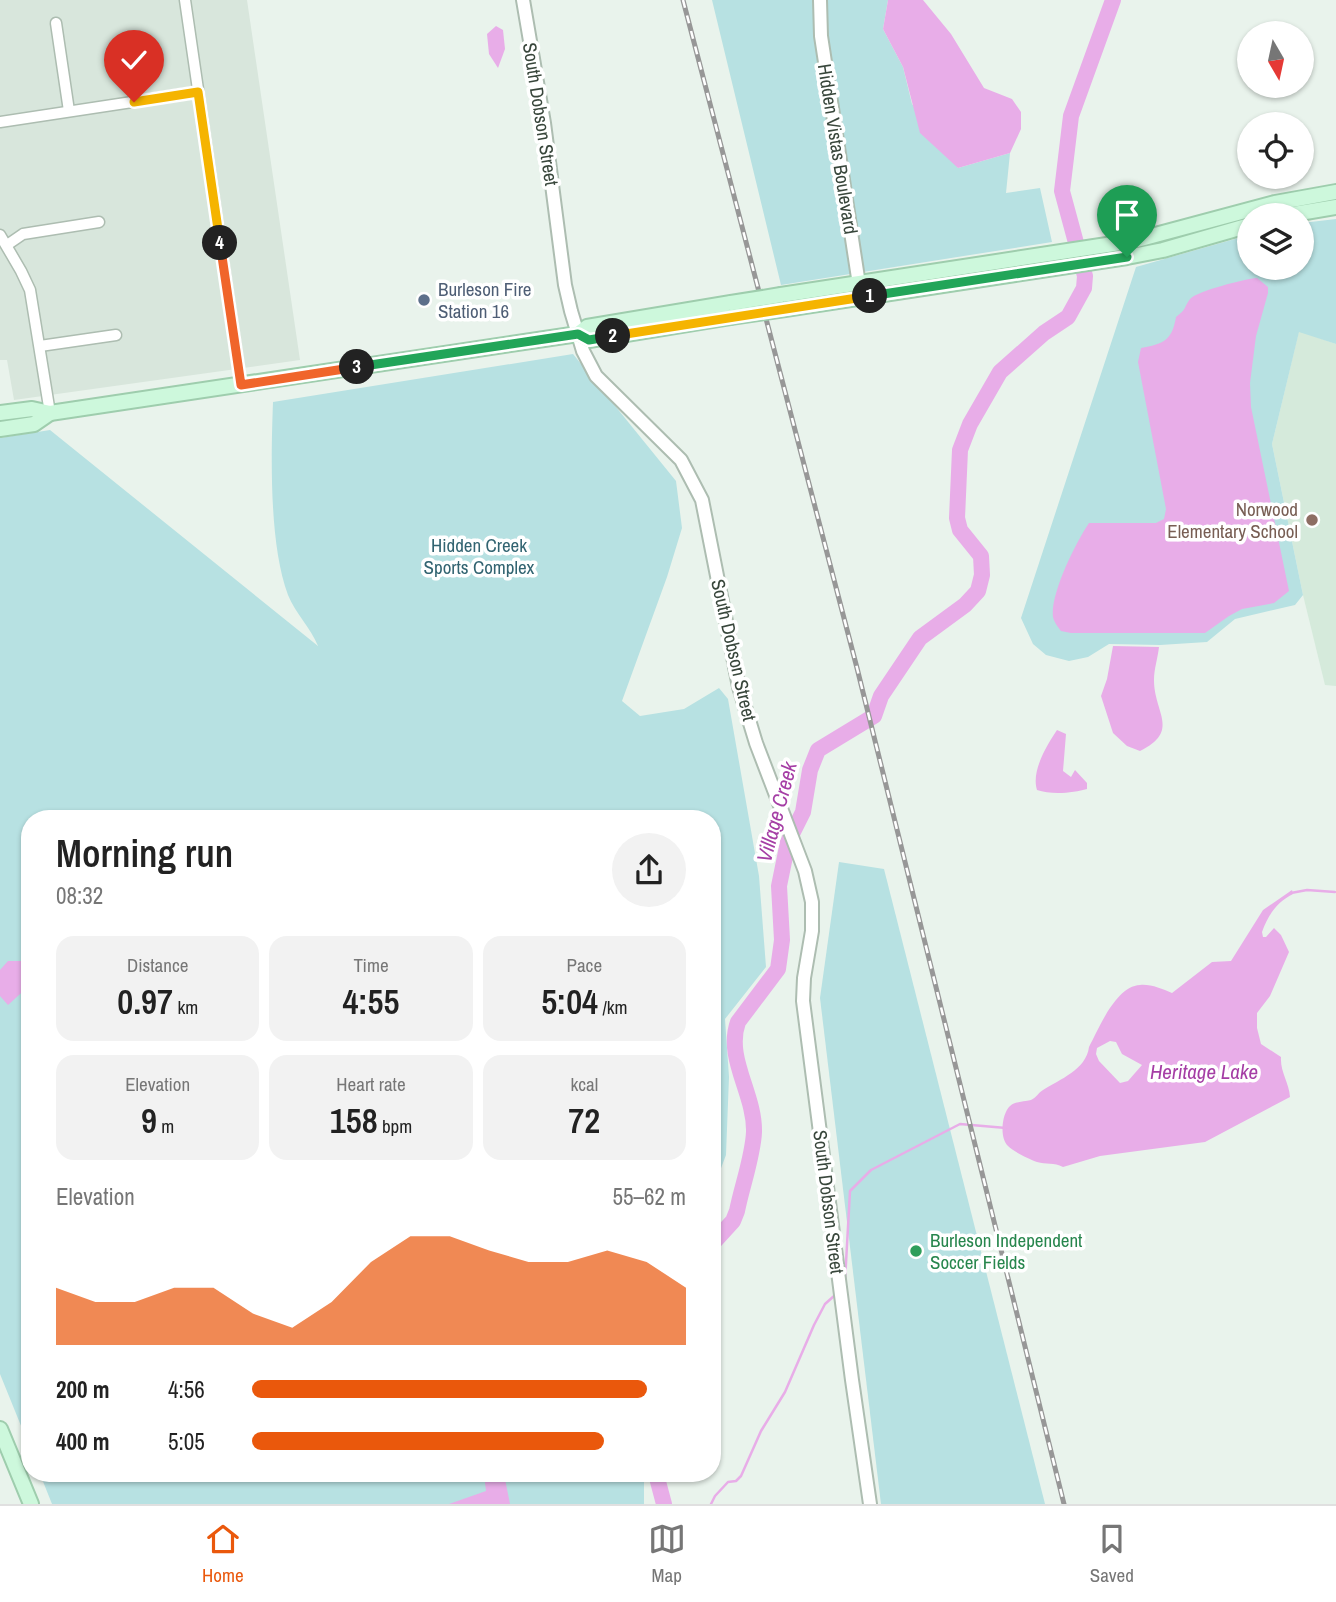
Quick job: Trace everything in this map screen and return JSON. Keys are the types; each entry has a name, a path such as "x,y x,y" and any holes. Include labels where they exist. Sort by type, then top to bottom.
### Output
{"main road":[{"path":"783,302 859,282 1133,241 1275,202 1336,192"},
{"path":"1314,211 1336,207"},
{"path":"0,414 32,409 50,413 578,334 589,340 730,310 783,302 861,298 1127,257 1237,229"},
{"path":"0,429 34,424 50,413"},
{"path":"0,1429 21,1480"},
{"path":"22,1482 31,1504"}],"street":[{"path":"185,0 241,385"},
{"name":"South Dobson Street","path":"523,0 544,123 565,285 578,334 596,376 681,460 702,500 739,687 756,743 805,870 812,902 812,931 803,1001 870,1504"},
{"name":"Hidden Vistas Boulevard","path":"820,0 821,36 861,298"},
{"path":"56,23 69,111"},
{"path":"0,122 198,92"},
{"path":"6,245 23,234 34,231 99,222"},
{"path":"0,236 30,290 50,413"},
{"path":"40,346 116,335"}],"shaded area":[{"path":"0,0 247,0 300,360 14,400 7,360 0,360"},
{"name":"Norwood Elementary School","path":"1299,331 1336,344 1336,686 1325,685 1303,595 1272,444"}],"green space":[{"path":"712,0 888,0 883,29 903,67 912,104 958,168 1010,153 1006,193 1040,188 1052,242 781,285"},
{"path":"1336,219 1336,344 1299,332 1272,444 1303,595 1295,605 1235,619 1207,642 1109,644 1088,657 1069,661 1046,655 1033,644 1021,618 1136,267 1237,238 1237,280 1314,280 1314,222"},
{"name":"Hidden Creek Sports Complex","path":"573,354 676,481 682,528 622,701 640,716 684,709 719,688 728,699 759,876 766,967 725,1019 729,1077 726,1155 721,1168 721,810 21,810 21,1426 0,1374 0,438 50,430 318,646 288,595 277,551 272,474 273,402"},
{"name":"Burleson Independent Soccer Fields","path":"839,862 884,869 1045,1504 881,1504 820,998"},
{"path":"43,1482 644,1482 644,1504 52,1504"}],"water":[{"path":"888,0 923,0 951,34 984,88 1012,99 1021,112 1021,129 1010,153 958,168 920,133 903,67 883,29"},
{"path":"496,26 503,30 505,49 498,68 489,54 487,34"},
{"path":"1259,280 1268,287 1256,336 1250,383 1251,407 1289,591 1274,603 1242,609 1205,633 1061,631 1053,617 1056,595 1071,555 1089,523 1156,523 1164,519 1166,509 1138,362 1141,348 1165,340 1172,331 1176,317 1194,296 1242,281"},
{"path":"1113,646 1159,647 1154,680 1162,728 1152,744 1140,751 1127,746 1113,733 1101,696"},
{"path":"1057,730 1066,734 1063,771 1071,777 1075,770 1087,783 1087,789 1062,793 1037,790 1038,767"},
{"name":"Heritage Lake","path":"1292,890 1293,894 1274,910 1262,932 1263,937 1266,937 1274,928 1281,935 1289,952 1270,996 1257,1013 1261,1044 1281,1057 1290,1097 1205,1142 1100,1156 1063,1167 1037,1162 1008,1146 1003,1137 1003,1120 1007,1109 1015,1103 1033,1099 1078,1068 1087,1055 1103,1019 1123,992 1131,987 1144,985 1172,993 1212,962 1231,961 1263,910","holes":["1110,1041 1116,1042 1122,1054 1142,1065 1128,1081 1120,1083 1099,1061 1096,1054 1097,1048"]},
{"path":"8,961 21,961 21,993 8,1005 0,996 0,970"},
{"path":"485,1482 506,1482 510,1504 449,1504 486,1491"}],"waterway":[{"name":"Village Creek","path":"721,1234 733,1221 737,1211 754,1132 750,1104 735,1049 735,1036 738,1022 778,969 782,940 779,886 788,842 803,812 810,770 818,750 874,716 881,696 920,638 965,605 978,591 982,575 981,556 960,530 957,518 960,450 970,424 1000,372 1044,333 1068,317 1084,288 1085,276 1062,191 1071,116 1113,0"},
{"path":"1291,893 1307,890 1335,892"},
{"path":"845,1281 850,1191 871,1170 960,1124 1006,1128"},
{"path":"711,1504 728,1482 736,1481 741,1476 761,1431 785,1392 814,1325 825,1304 834,1296"},
{"name":"Village Creek","path":"658,1482 664,1504"}],"railway":[{"path":"683,0 857,668 1064,1504"}],"place":[{"name":"Burleson Fire Station 16","path":"424,300"},
{"name":"Norwood Elementary School","path":"1312,520"},
{"name":"Burleson Independent Soccer Fields","path":"916,1251"}],"route":[{"path":"134,102 198,92 241,385 578,334 589,340 1127,257"}]}
